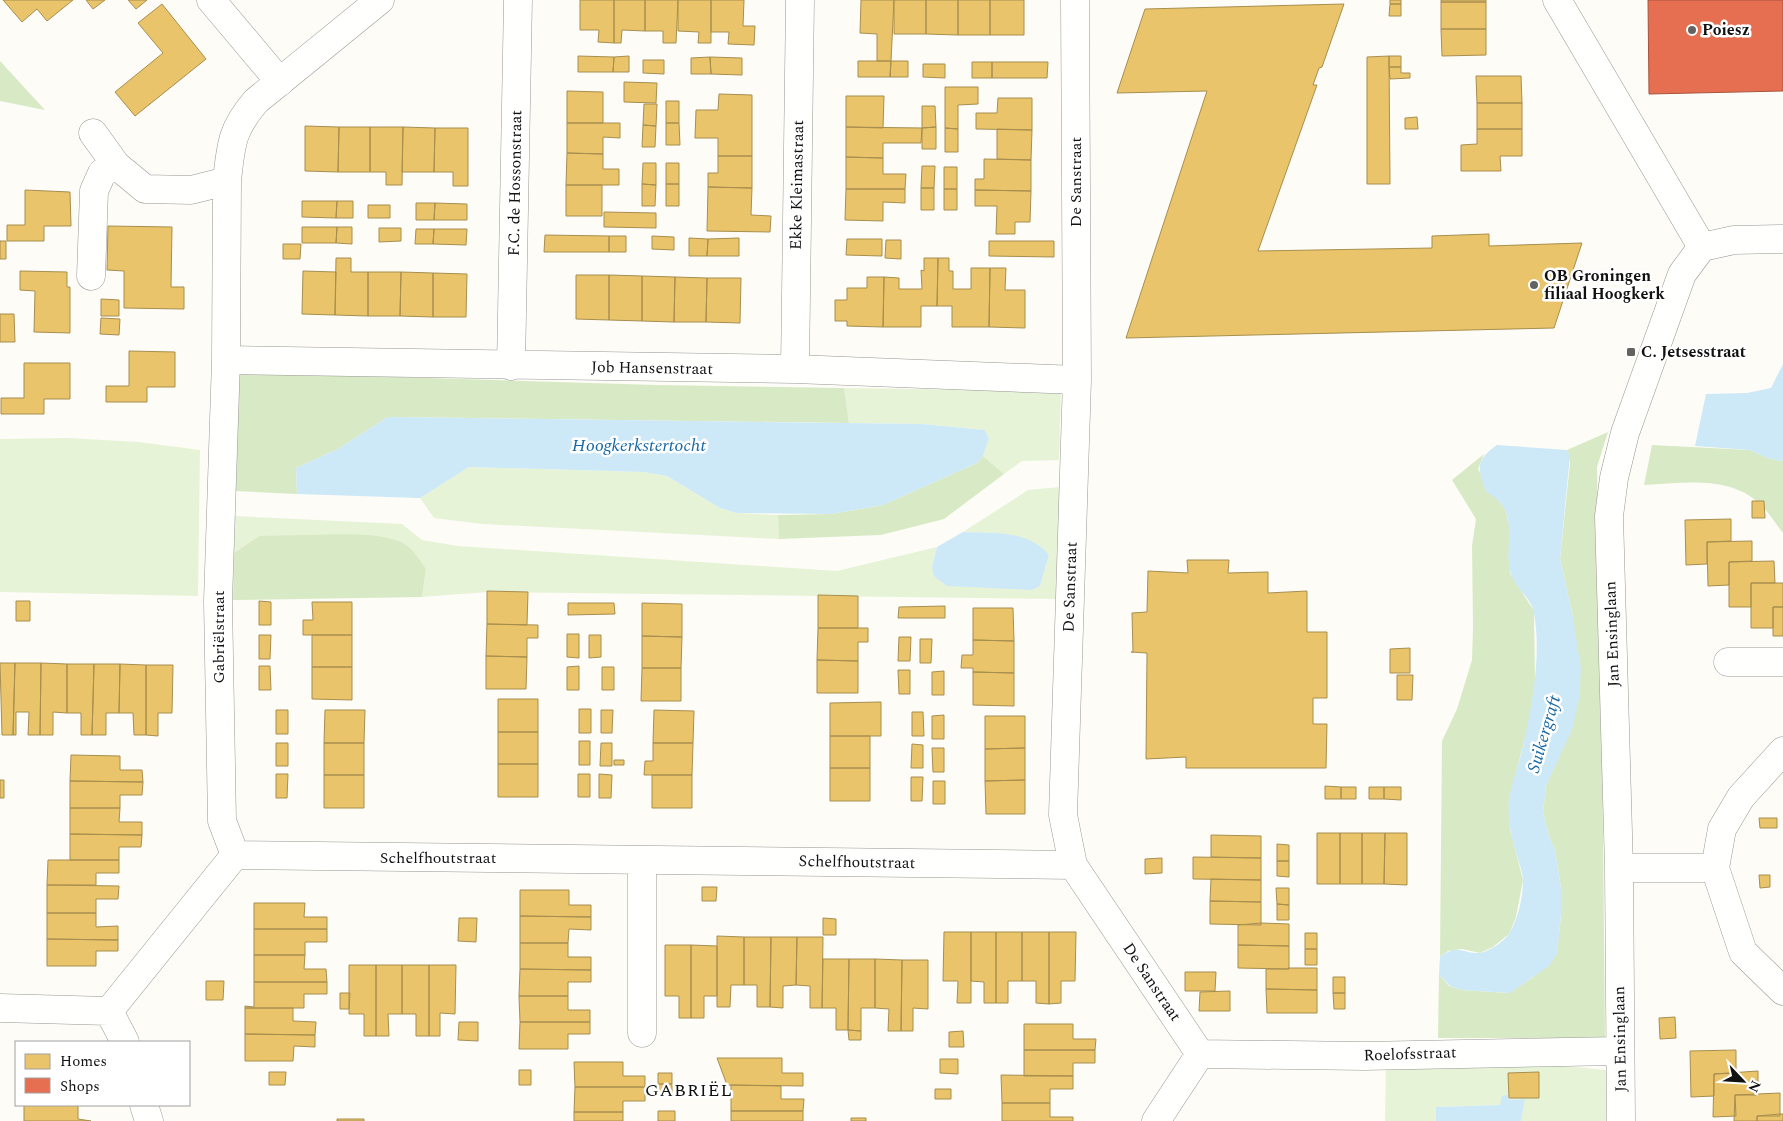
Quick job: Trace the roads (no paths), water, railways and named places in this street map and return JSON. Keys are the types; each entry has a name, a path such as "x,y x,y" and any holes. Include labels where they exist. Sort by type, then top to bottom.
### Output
{"street":[{"path":"211,0 280,82"},
{"name":"Gabriëlstraat","path":"235,855 222,820 218,601 226,360 227,181 232,142 241,118 256,101 380,0"},
{"name":"F.C. de Hossonstraat","path":"511,366 518,0"},
{"name":"Ekke Kleimastraat","path":"795,370 800,0"},
{"name":"De Sanstraat","path":"1075,0 1077,380 1063,815 1073,865 1200,1054"},
{"path":"1557,0 1702,246 1734,240 1783,239"},
{"path":"93,133 116,165 145,189 191,190 227,181"},
{"path":"91,276 94,191 102,173 116,165"},
{"name":"Jan Ensinglaan","path":"1621,1121 1619,868 1609,516 1614,478 1628,424 1682,274 1702,246"},
{"name":"Job Hansenstraat","path":"226,360 795,370 1077,380"},
{"path":"1728,662 1783,662"},
{"path":"1783,751 1741,797 1722,829 1715,868 1743,952 1783,991"},
{"path":"109,1011 235,855"},
{"name":"Schelfhoutstraat","path":"235,855 1073,865"},
{"path":"642,860 642,1033"},
{"path":"1619,868 1715,868"},
{"path":"0,1008 109,1011"},
{"path":"109,1011 124,1041"},
{"name":"Roelofsstraat","path":"1200,1054 1364,1056 1619,1051"},
{"path":"1156,1121 1200,1054"},
{"path":"144,1106 149,1121"}],"water":[{"path":"1783,364 1783,461 1767,458 1750,450 1695,446 1706,394 1747,393 1771,388"},
{"name":"Hoogkerkstertocht","path":"388,417 922,424 985,430 989,438 983,456 977,463 883,505 831,514 736,513 720,508 667,476 644,472 469,467 420,498 297,494 296,468 338,449"},
{"name":"Suikergraft","path":"1497,445 1567,450 1570,455 1560,559 1573,617 1581,669 1579,699 1572,730 1546,786 1543,812 1548,833 1555,850 1561,888 1561,914 1557,954 1549,966 1510,993 1462,990 1450,986 1439,975 1440,957 1446,953 1460,950 1479,953 1501,942 1510,932 1515,921 1520,908 1522,894 1523,881 1509,822 1509,799 1532,703 1537,648 1536,630 1532,607 1511,574 1508,551 1508,518 1497,500 1486,492 1481,477 1481,461"},
{"path":"963,532 1009,534 1031,541 1041,547 1049,555 1040,586 1032,590 947,586 934,576 932,567 937,547"},
{"path":"1508,1095 1509,1100 1525,1099 1521,1121 1436,1121 1436,1107 1500,1105 1502,1096"}],"place":[{"name":"Poiesz","path":"1692,30"},
{"name":"OB Groningen filiaal Hoogkerk","path":"1534,285"},
{"name":"C. Jetsesstraat","path":"1631,352"}],"district":[{"name":"GABRIËL","path":"689,1090"}]}
